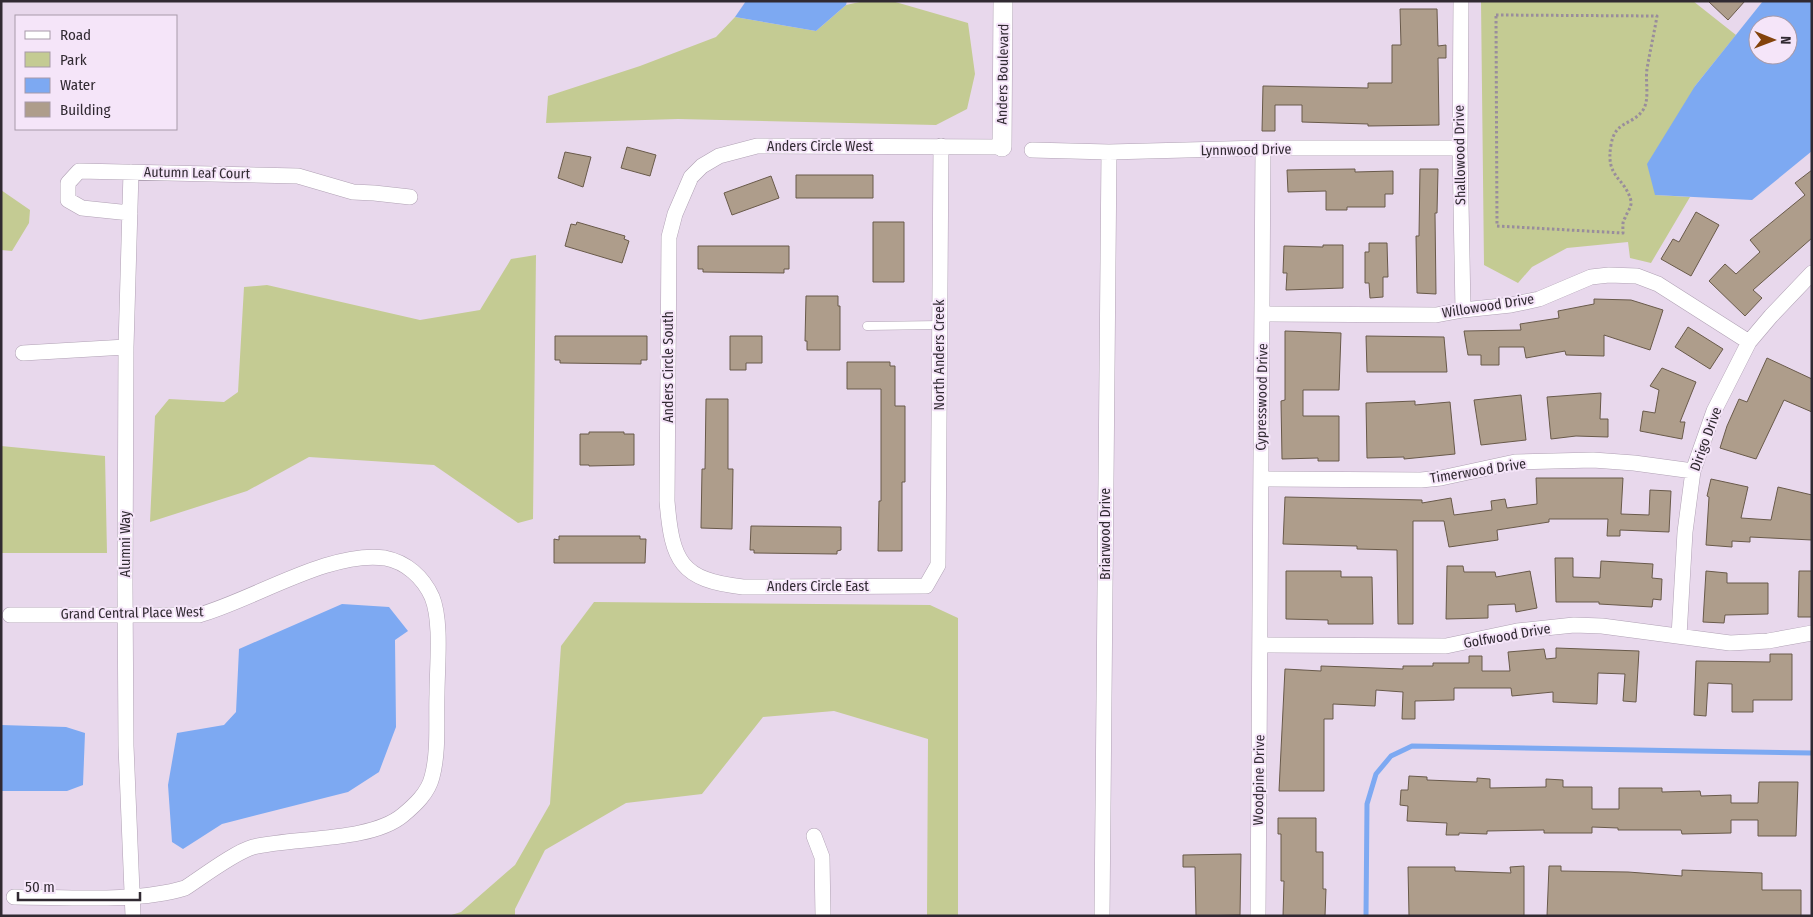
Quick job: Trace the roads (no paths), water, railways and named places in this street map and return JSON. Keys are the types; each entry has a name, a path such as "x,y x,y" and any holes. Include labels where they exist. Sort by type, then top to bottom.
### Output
{"street":[{"name":"Anders Boulevard","path":"1002,147 1003,1"},
{"name":"Shallowood Drive","path":"1460,1 1463,310"},
{"name":"Anders Circle West","path":"702,166 719,156 757,146 1002,147"},
{"name":"North Anders Creek","path":"938,565 941,146"},
{"name":"Lynnwood Drive","path":"1032,150 1109,152 1263,148 1460,148"},
{"name":"Cypresswood Drive","path":"1261,645 1262,479 1260,415 1263,314 1263,148"},
{"name":"Briarwood Drive","path":"1102,916 1109,152"},
{"name":"Anders Circle South","path":"691,570 681,561 674,549 670,532 667,501 669,237 675,214 691,176 702,166"},
{"name":"Autumn Leaf Court","path":"130,213 82,208 68,200 68,183 79,171 298,176 353,192 410,197"},
{"name":"Alumni Way","path":"131,172 126,347 126,746 133,916"},
{"name":"Dirigo Drive","path":"1679,636 1685,532 1693,471 1714,411 1749,342 1812,273"},
{"name":"Willowood Drive","path":"1263,314 1436,315 1511,305 1539,299 1592,277 1609,275 1637,276 1658,284 1749,342"},
{"path":"23,353 126,347"},
{"name":"Timerwood Drive","path":"1262,479 1422,480 1441,478 1515,462 1594,460 1693,471"},
{"name":"Grand Central Place West","path":"10,615 199,615 220,609 272,586 329,565 361,558 383,558 402,562 420,576 432,597 436,616 438,646 436,747 432,778 418,802 400,817 382,826 342,836 267,844 250,848 185,888 133,897"},
{"name":"Anders Circle East","path":"691,570 704,580 719,584 743,586 926,586 938,565"},
{"name":"Golfwood Drive","path":"1261,645 1446,646 1517,631 1574,625 1602,626 1730,643 1768,641 1812,633"},
{"name":"Woodpine Drive","path":"1258,916 1261,645"},
{"path":"814,836 822,856 823,916"},
{"path":"14,897 133,897"}],"lane":[{"path":"867,326 940,325"}],"water":[{"path":"746,1 847,1 846,5 816,31 735,17"},
{"path":"1763,1 1812,1 1812,151 1752,200 1655,195 1647,164 1695,86 1748,20 1748,65 1798,65 1798,15 1752,15"},
{"path":"342,604 389,607 408,631 395,640 396,727 379,772 348,792 222,824 183,849 172,842 168,785 177,733 224,725 236,712 239,649"},
{"path":"1,725 66,727 85,733 83,785 67,791 1,791"}],"waterway":[{"path":"1366,916 1367,804 1376,774 1391,756 1412,746 1812,753"}]}
